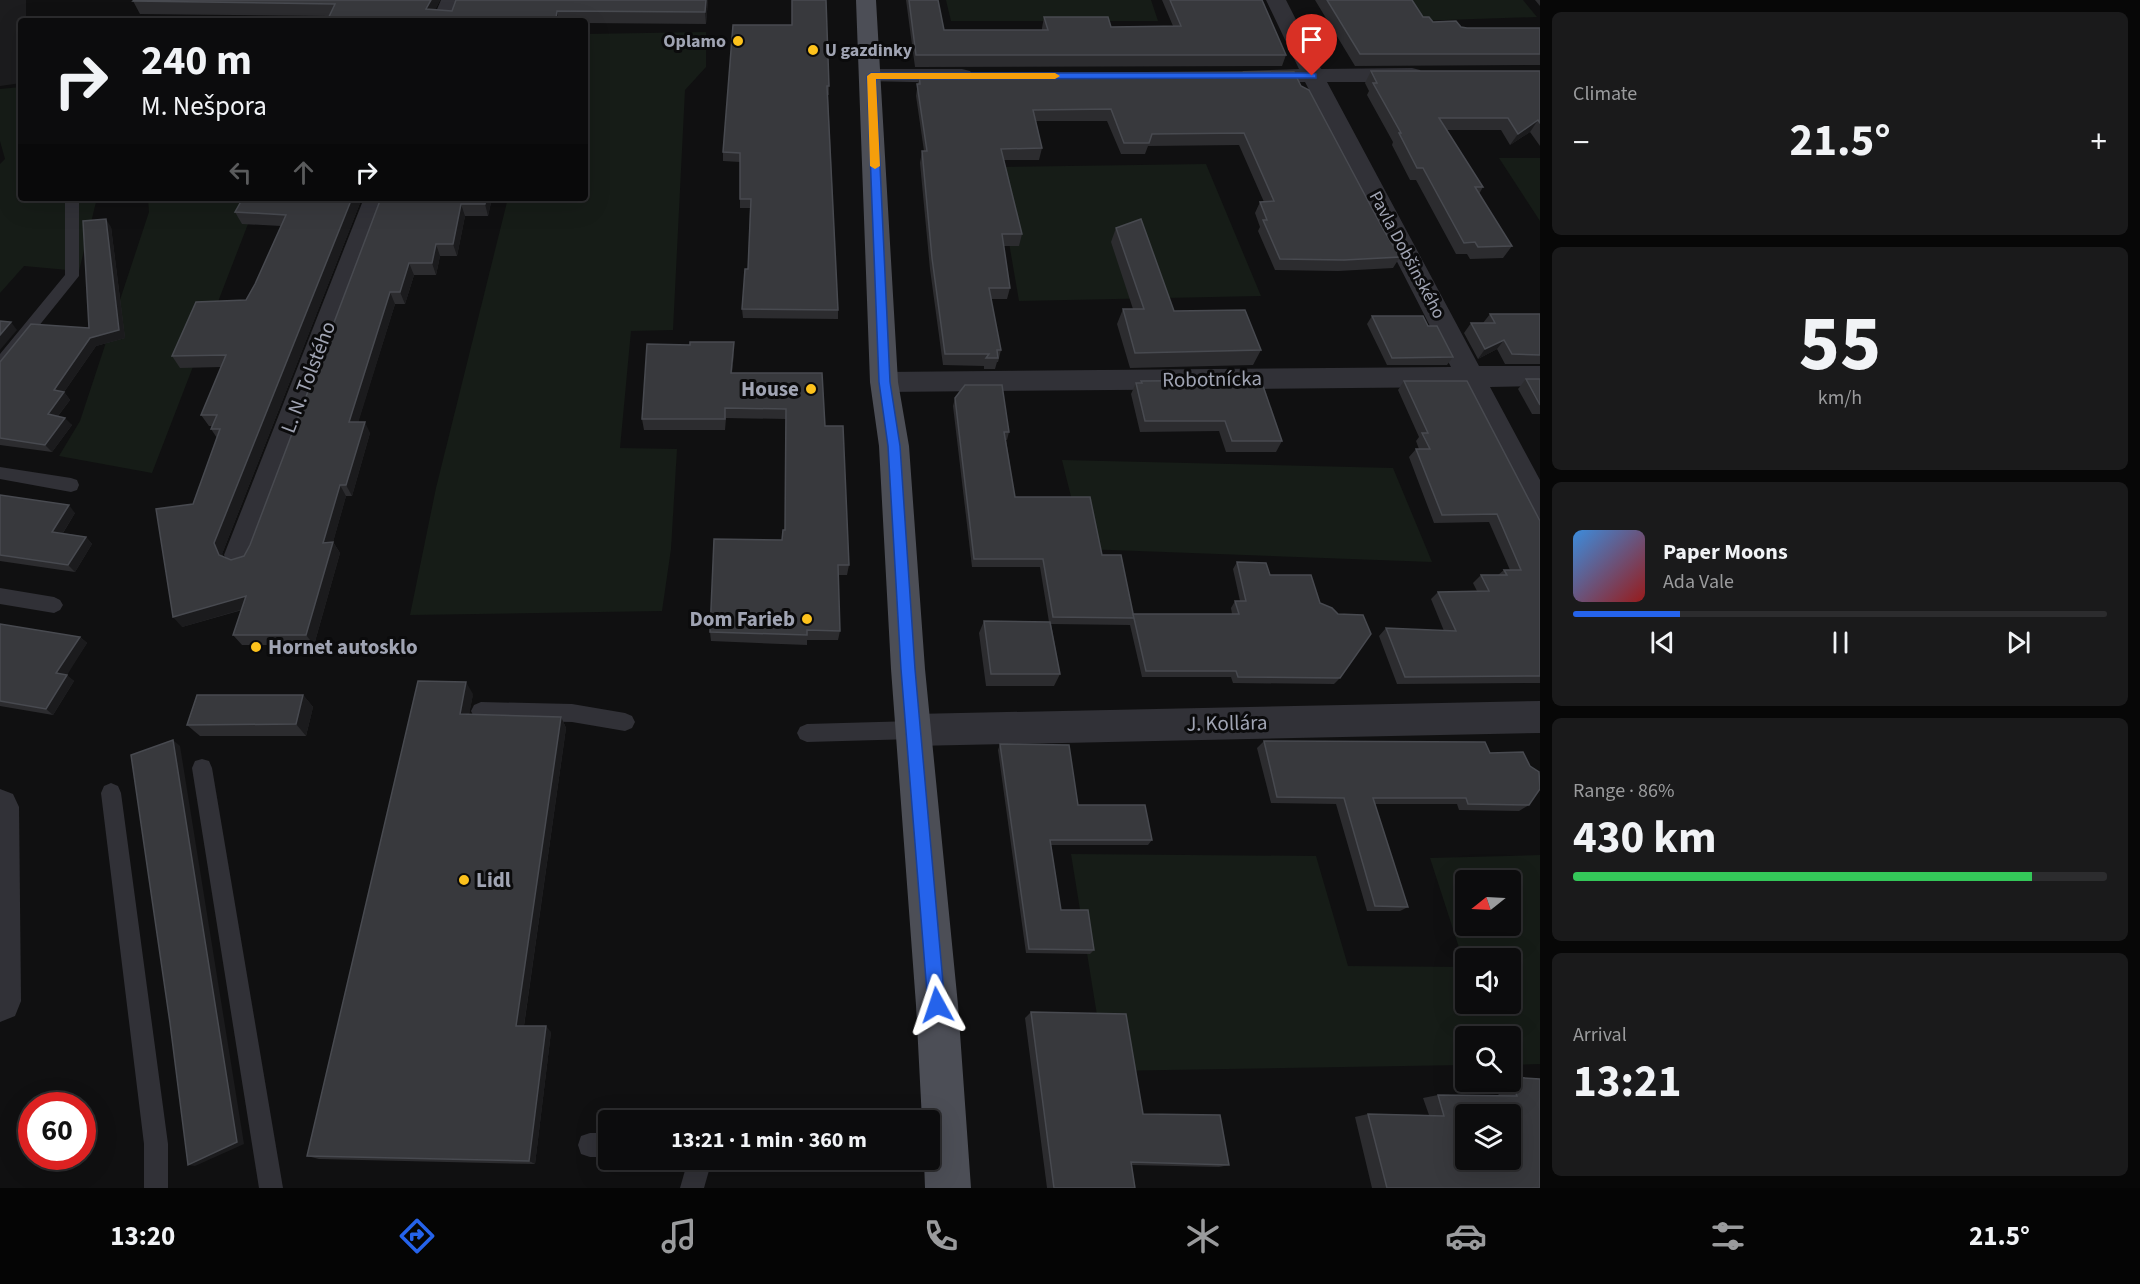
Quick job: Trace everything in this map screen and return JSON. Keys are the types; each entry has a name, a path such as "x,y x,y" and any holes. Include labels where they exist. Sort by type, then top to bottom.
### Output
{"main road":[{"path":"866,0 885,382 894,446 914,730 937,1005 948,1188"}],"street":[{"path":"444,18 451,0"},
{"name":"Pavla Dobšinského","path":"1276,0 1312,76 1540,509"},
{"path":"1233,76 1438,75"},
{"path":"871,76 985,76"},
{"name":"L. N. Tolstého","path":"240,555 375,201"},
{"name":"Robotnícka","path":"885,382 1540,376"},
{"name":"J. Kollára","path":"914,730 1540,717"},
{"path":"0,807 0,1001"}],"lane":[{"path":"0,364 72,276 72,201"},
{"path":"0,473 71,485"},
{"path":"0,596 54,605"},
{"path":"481,711 572,713 625,722"},
{"path":"807,733 914,730"},
{"path":"202,768 271,1188"},
{"path":"111,793 156,1144 156,1188"},
{"path":"692,1188 697,1170"}],"shaded area":[{"path":"0,0 26,0 26,18 18,18 18,83 0,86"},
{"path":"946,0 1151,0 1158,21 951,21"},
{"path":"1402,0 1523,0 1537,17 1415,21"},
{"path":"706,32 706,67 685,90 673,330 631,331 620,448 677,449 671,549 662,611 410,615 436,488 507,201 588,201 588,34"},
{"path":"18,87 18,201 96,201 79,271 24,266 0,293 0,164 5,159 0,141 0,89"},
{"path":"1499,158 1540,158 1540,221"},
{"path":"1206,164 1261,296 1019,301 996,167"},
{"path":"148,201 257,201 152,473 59,456 80,421 149,212"},
{"path":"1062,460 1393,468 1432,562 1084,549"},
{"path":"1071,854 1316,856 1348,966 1455,967 1455,1014 1521,1014 1521,948 1459,948 1455,936 1521,936 1521,870 1455,870 1455,935 1430,858 1540,855 1540,1064 1521,1065 1521,1026 1455,1026 1455,1065 1106,1071"}],"building":[{"path":"431,0 426,9 452,11 456,0 706,0 705,12 557,11 556,18 328,18 335,4 133,1"},
{"path":"792,0 826,0 829,86 827,86 838,310 742,309 745,269 748,269 751,199 740,199 740,153 723,152 733,25 792,25"},
{"path":"909,0 938,0 944,30 1048,30 1044,17 1108,17 1111,27 1181,26 1170,0 1262,0 1286,55 916,55"},
{"path":"1327,0 1412,0 1423,17 1429,17 1433,22 1456,21 1461,27 1467,28 1540,28 1540,54 1360,54"},
{"path":"1371,71 1540,71 1540,123 1538,120 1518,134 1508,118 1439,118 1483,187 1475,187 1512,246 1478,247 1475,242 1464,243 1423,168 1417,168 1399,133 1401,133 1373,83 1377,83"},
{"path":"1294,72 1301,86 1309,90 1400,257 1344,260 1280,259 1263,220 1267,220 1260,202 1274,201 1244,133 1152,134 1149,143 1124,143 1111,109 1033,110 1042,148 1001,149 1022,234 1002,234 1010,288 989,288 1001,350 997,350 998,358 986,358 989,354 945,354 932,258 922,151 927,151 917,84 920,84 919,74"},
{"path":"241,201 351,201 214,543 219,555 231,560 244,556 250,545 380,201 486,201 485,204 461,204 453,244 436,244 432,263 409,263 400,292 390,292 349,422 365,422 346,485 340,485 323,543 333,542 306,635 233,635 246,596 173,617 156,509 193,504 220,429 211,429 217,415 201,415 226,355 172,356 196,302 246,300 286,215 235,212"},
{"path":"106,219 119,330 90,338 54,390 64,392 48,414 65,418 45,445 0,438 0,362 31,324 89,328 83,221"},
{"path":"1141,219 1174,311 1245,310 1261,350 1135,353 1123,309 1144,309 1116,228"},
{"path":"1490,314 1540,314 1540,355 1512,354 1504,340 1485,349 1471,323 1495,323"},
{"path":"1372,316 1423,316 1428,326 1437,326 1453,357 1392,358"},
{"path":"0,321 11,322 0,335"},
{"path":"690,342 734,342 731,373 822,373 825,426 843,426 849,565 838,565 840,631 807,630 807,635 710,632 714,539 782,540 783,530 785,530 786,409 725,408 725,419 642,419 647,344 690,345"},
{"path":"1526,379 1540,379 1540,405"},
{"path":"1261,380 1282,441 1232,441 1225,421 1145,421 1136,383 1142,383 1141,381"},
{"path":"1404,381 1467,381 1540,521 1540,676 1405,677 1386,628 1456,631 1438,592 1489,591 1481,575 1507,575 1504,570 1521,570 1497,514 1442,515 1416,449 1430,449 1422,433 1428,433"},
{"path":"965,385 1002,385 1009,432 1004,432 1015,497 1090,497 1102,555 1121,555 1134,618 1053,617 1043,559 974,559 955,398"},
{"path":"0,495 69,505 52,532 86,537 68,565 0,555"},
{"path":"1237,562 1266,563 1270,575 1311,575 1320,603 1332,608 1338,614 1363,615 1371,634 1340,678 1238,677 1236,671 1146,671 1133,614 1239,614 1235,601 1246,601"},
{"path":"984,621 1050,622 1060,674 991,674"},
{"path":"0,624 80,637 56,673 67,675 46,709 0,701"},
{"name":"Lidl","path":"418,681 466,682 460,714 561,717 516,1026 546,1026 529,1161 307,1156"},
{"path":"197,695 303,695 296,724 187,725"},
{"path":"173,740 237,1142 188,1165 131,755"},
{"path":"1264,741 1485,742 1490,753 1523,752 1530,766 1539,772 1540,789 1529,805 1468,804 1466,798 1373,798 1408,907 1375,906 1344,798 1277,797"},
{"path":"1000,744 1069,745 1078,805 1145,805 1152,840 1050,840 1061,910 1088,910 1094,950 1029,949"},
{"path":"1031,1012 1126,1014 1143,1114 1220,1115 1229,1165 1131,1162 1135,1188 1054,1188"},
{"path":"1521,1078 1540,1079 1540,1188 1387,1188 1368,1114 1444,1116 1438,1095 1517,1096 1516,1092 1521,1092"}],"slow traffic":[{"path":"875,166 871,76 1055,76"}],"place":[{"name":"Oplamo","path":"738,41"},
{"name":"U gazdinky","path":"813,50"},
{"name":"House","path":"811,389"},
{"name":"Dom Farieb","path":"807,619"},
{"name":"Hornet autosklo","path":"256,647"},
{"name":"Lidl","path":"464,880"}],"route":[{"path":"937,1005 908,669 894,446 885,382 871,76 1312,76"}]}
